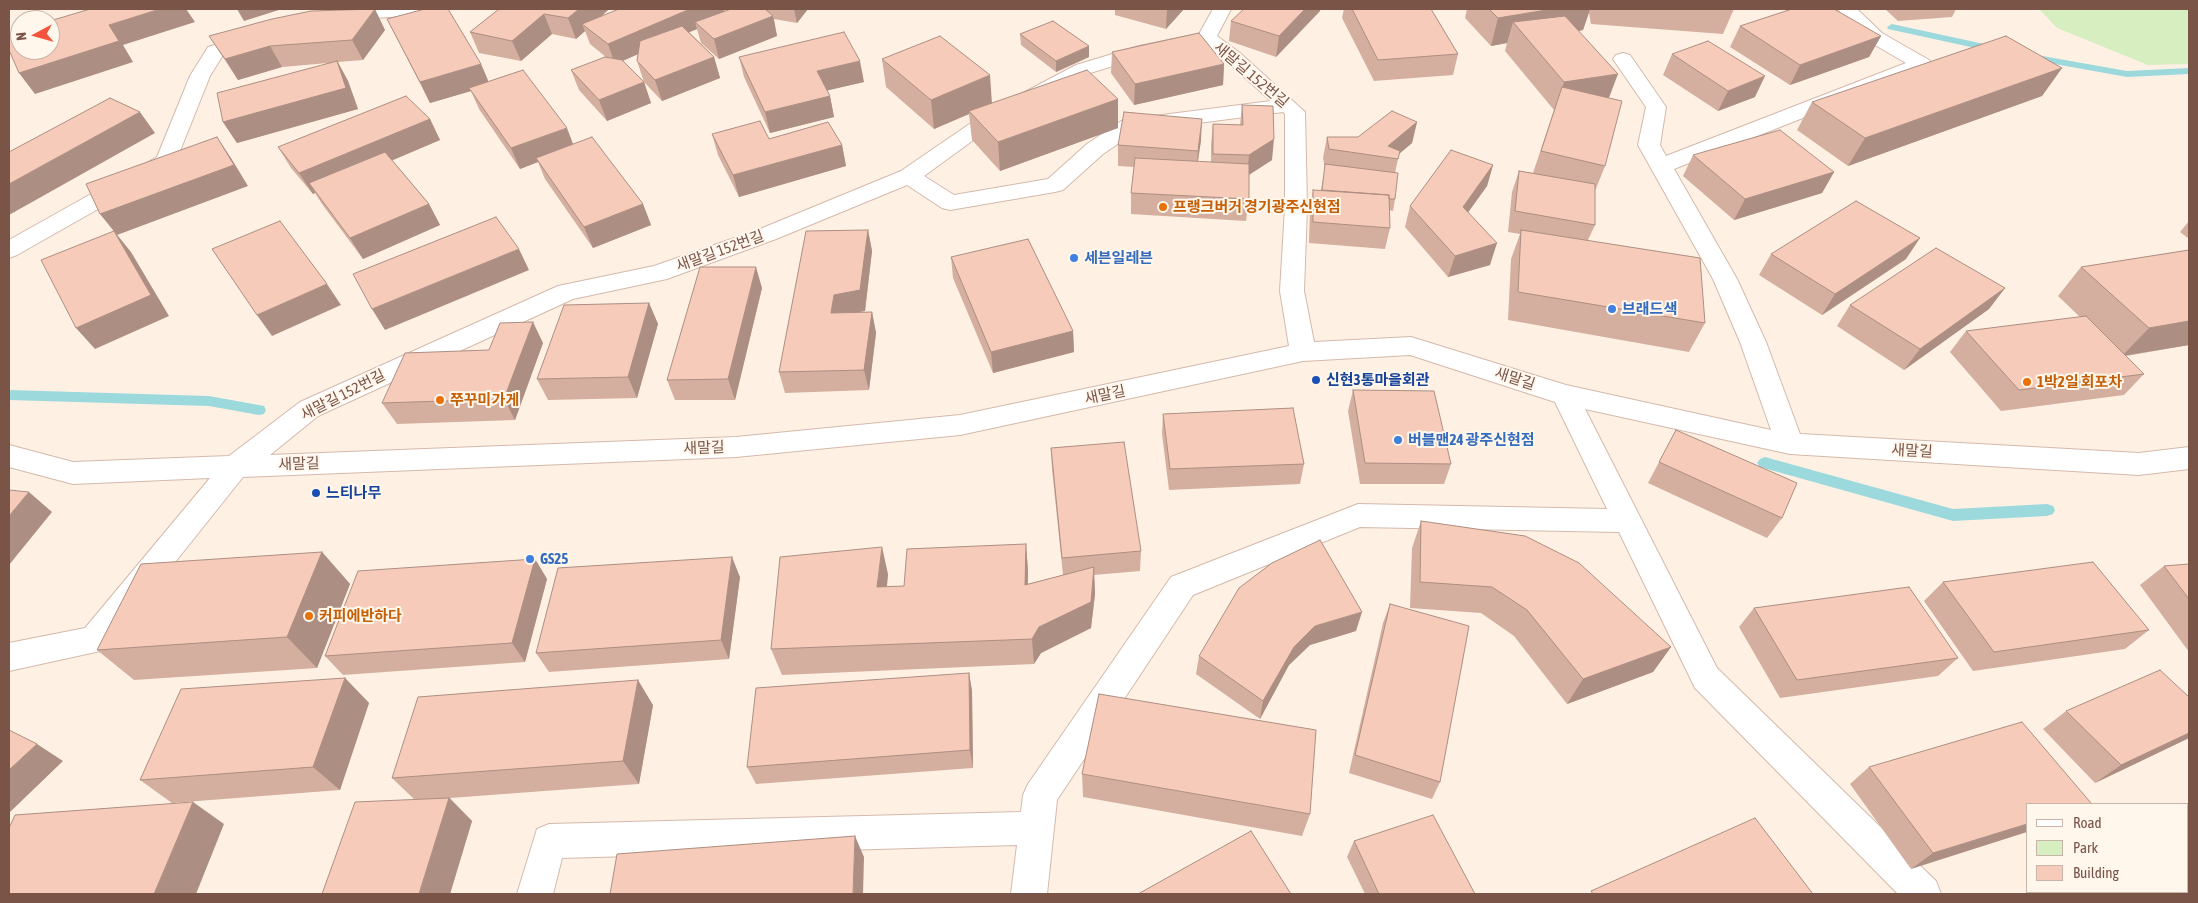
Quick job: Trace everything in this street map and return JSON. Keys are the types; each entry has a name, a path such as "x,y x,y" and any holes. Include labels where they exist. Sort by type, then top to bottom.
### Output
{"street":[{"path":"320,19 339,14 423,9"},
{"name":"새말길 152번길","path":"1206,38 1222,9"},
{"path":"1661,166 1922,64 1875,37 1846,9"},
{"path":"9,250 166,161 200,76 216,51 272,34"},
{"name":"새말길 152번길","path":"9,657 94,640 236,466 309,409 567,292 658,273 768,234 909,176 994,116 1083,69 1146,50 1206,38 1233,57 1295,112 1296,207 1292,291 1303,352"},
{"path":"1622,59 1656,107 1649,145 1725,279 1753,342 1790,444"},
{"path":"909,176 950,203 1055,184 1095,149 1131,125 1288,106"},
{"name":"새말길","path":"9,456 73,473 736,447 960,425 1303,352 1411,346 1565,395 1790,444 2138,464 2189,458"},
{"path":"1565,395 1706,678 1923,894"},
{"path":"1029,894 1040,795 1182,586 1358,515 1628,522"},
{"path":"534,894 548,841 1036,828"}],"green space":[{"path":"2039,9 2189,9 2189,64 2148,65 2057,28"}],"building":[{"path":"90,9 160,9 109,25 119,41 60,60 60,18"},
{"path":"375,9 352,40 270,46 225,59 209,36 272,19 311,11"},
{"path":"425,9 448,9 481,64 420,82 387,19"},
{"path":"499,9 579,9 568,18 544,14 512,41 470,32"},
{"path":"619,9 690,9 608,44 582,24"},
{"path":"731,9 765,9 773,16 714,39 695,22"},
{"path":"1244,9 1305,9 1279,36 1231,21"},
{"path":"1352,9 1431,9 1458,54 1378,60"},
{"path":"1489,9 1552,9 1498,18"},
{"path":"1792,9 1834,9 1881,36 1800,65 1740,26"},
{"path":"1565,16 1618,74 1564,82 1513,22"},
{"path":"1053,21 1089,46 1056,61 1020,34"},
{"path":"682,26 714,57 655,80 637,61 640,41"},
{"path":"844,32 860,61 817,71 830,96 765,112 739,57"},
{"path":"1199,33 1224,64 1135,84 1112,52"},
{"path":"10,34 10,52 9,50"},
{"path":"940,36 990,75 931,100 882,59"},
{"path":"2006,36 2062,68 1865,138 1812,102"},
{"path":"1708,41 1765,76 1728,91 1672,54"},
{"path":"605,57 622,60 644,82 599,100 571,70"},
{"path":"13,60 60,60 19,73"},
{"path":"337,61 346,88 223,122 217,93"},
{"path":"523,70 567,128 511,148 469,88"},
{"path":"1087,70 1118,99 998,142 969,111"},
{"path":"1562,87 1622,101 1605,166 1541,151"},
{"path":"406,96 430,119 299,173 278,147"},
{"path":"110,98 140,112 9,184 9,152"},
{"path":"1242,105 1273,106 1274,139 1249,155 1213,154 1213,124 1243,125"},
{"path":"1392,111 1417,122 1388,146 1400,151 1398,159 1329,149 1327,137 1358,137"},
{"path":"1124,112 1202,119 1198,151 1118,145"},
{"path":"760,121 769,139 828,122 842,145 733,175 712,134"},
{"path":"1780,130 1834,172 1745,199 1693,155"},
{"path":"217,137 234,165 100,214 86,184"},
{"path":"592,137 643,204 584,227 536,158"},
{"path":"1451,150 1493,165 1463,207 1497,243 1455,256 1410,206"},
{"path":"385,152 429,204 350,238 309,183"},
{"path":"1135,158 1249,164 1249,199 1131,193"},
{"path":"1325,164 1398,173 1395,199 1389,199 1389,195 1322,190"},
{"path":"1519,171 1595,184 1595,225 1515,211"},
{"path":"1313,190 1389,195 1390,228 1313,222"},
{"path":"1856,201 1920,238 1835,294 1771,254"},
{"path":"496,217 519,249 372,309 353,274"},
{"path":"280,221 327,284 257,315 212,249"},
{"path":"868,230 860,290 834,295 831,313 872,312 864,370 779,372 806,231"},
{"path":"1521,230 1700,258 1705,323 1518,292"},
{"path":"114,231 151,295 76,328 41,260"},
{"path":"1028,239 1073,331 991,352 951,257"},
{"path":"1936,248 2005,288 1920,349 1850,305"},
{"path":"2189,250 2189,321 2149,328 2081,267"},
{"path":"700,267 756,267 728,379 667,380"},
{"path":"649,303 628,377 537,379 564,305"},
{"path":"2086,316 2144,374 2019,390 1966,331"},
{"path":"533,322 504,399 382,403 405,353 489,350 500,323"},
{"path":"1353,390 1434,391 1451,464 1365,463"},
{"path":"1293,408 1304,464 1170,469 1163,414"},
{"path":"1676,430 1797,483 1782,518 1659,462"},
{"path":"1124,442 1141,551 1062,558 1051,448"},
{"path":"9,490 29,492 9,516"},
{"path":"1421,521 1525,536 1579,563 1671,647 1583,679 1527,610 1492,587 1420,582"},
{"path":"1320,540 1362,612 1315,626 1294,647 1263,701 1199,656 1239,588 1272,563"},
{"path":"1026,544 1025,585 1094,567 1091,602 1039,627 1032,639 771,649 780,557 882,547 877,587 904,586 907,549"},
{"path":"322,552 287,637 97,650 141,564"},
{"path":"732,557 721,640 536,653 558,568"},
{"path":"535,559 512,643 325,656 358,571"},
{"path":"2093,562 2149,630 1994,652 1943,582"},
{"path":"2189,564 2189,599 2164,566"},
{"path":"1909,587 1958,658 1797,680 1754,608"},
{"path":"1390,604 1469,626 1440,782 1355,755"},
{"path":"2160,670 2189,697 2189,733 2121,765 2066,711"},
{"path":"969,673 970,750 747,767 756,688"},
{"path":"345,678 313,767 140,780 181,689"},
{"path":"638,680 623,761 392,778 418,697"},
{"path":"1099,694 1316,730 1310,814 1082,774"},
{"path":"2022,722 2091,803 2026,803 2026,824 1933,853 1869,767"},
{"path":"9,730 37,744 9,770"},
{"path":"449,798 419,894 322,894 355,802"},
{"path":"193,802 154,894 9,894 9,828 15,815"},
{"path":"1433,815 1475,894 1379,894 1354,841"},
{"path":"1755,818 1813,894 1593,894 1591,891"},
{"path":"1251,831 1291,894 1138,894"},
{"path":"855,836 853,894 610,894 617,854"}],"waterway":[{"path":"1892,27 1998,50"},
{"path":"2031,57 2127,74 2189,71"},
{"path":"9,395 209,401 259,410"},
{"path":"1765,463 1953,515 2047,510"}],"place":[{"name":"프랭크버거 경기광주신현점","path":"1163,207"},
{"name":"세븐일레븐","path":"1074,258"},
{"name":"브래드색","path":"1612,309"},
{"name":"신현3통마을회관","path":"1316,380"},
{"name":"1박2일 회포차","path":"2027,382"},
{"name":"쭈꾸미가게","path":"440,400"},
{"name":"버블맨24 광주신현점","path":"1398,440"},
{"name":"느티나무","path":"316,493"},
{"name":"GS25","path":"530,559"},
{"name":"커피에반하다","path":"309,616"}]}
